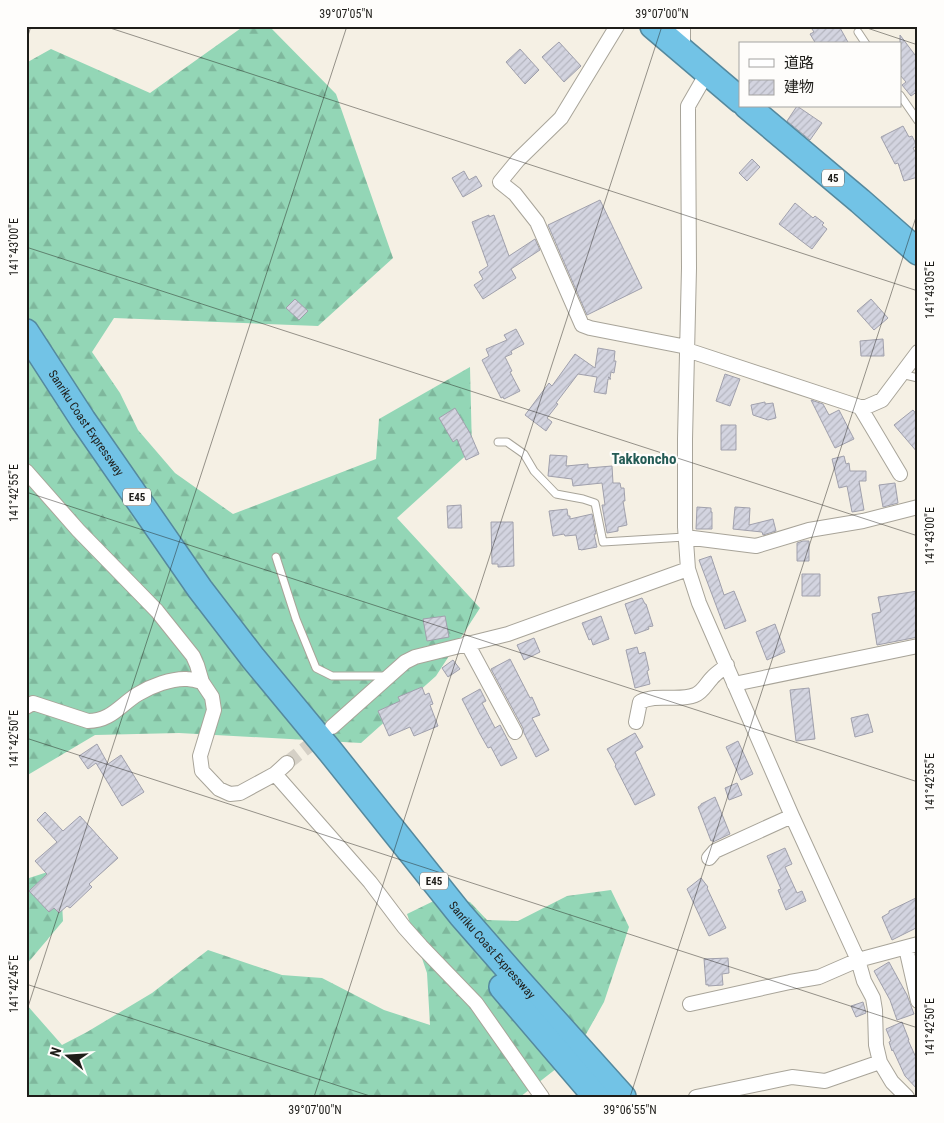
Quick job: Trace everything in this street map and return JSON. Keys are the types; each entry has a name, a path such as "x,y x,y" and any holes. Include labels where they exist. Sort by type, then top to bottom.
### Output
{"highway":[{"path":"653,26 739,99"},
{"name":"45","path":"749,108 918,252"},
{"name":"Sanriku Coast Expressway","path":"26,332 83,420 200,589 253,658 461,915 623,1097"},
{"name":"Sanriku Coast Expressway","path":"253,658 321,758 357,806 506,992 596,1097"}],"street":[{"path":"617,26 559,120 518,160 500,182 515,194 537,222 582,325 687,348 866,406 882,400 918,352"},
{"path":"683,26 683,52"},
{"path":"708,73 688,106 689,268 685,439 685,537 688,569 699,603 792,816 858,960 864,981 873,998 876,1045 880,1062 892,1082 907,1097"},
{"path":"866,406 900,474"},
{"path":"26,471 78,530 157,611 193,656 202,682 212,697 214,710 200,756 202,771 219,789 230,794 240,792 275,774 287,763"},
{"path":"685,537 756,546 809,530 862,521 918,507"},
{"path":"332,727 405,662 415,656 508,634 688,569"},
{"path":"467,644 515,732"},
{"path":"734,684 918,646"},
{"path":"636,722 640,702 647,699 695,695 702,691 712,677 727,665"},
{"path":"26,706 33,703 88,721 97,721 109,717 138,694 162,683 186,679 202,682"},
{"path":"275,774 370,882 404,927 476,1003 542,1097"},
{"path":"709,858 715,851 792,816"},
{"path":"690,1004 818,977 858,960 912,946 918,1001"},
{"path":"696,1097 792,1077 825,1082 880,1062"}],"lane":[{"path":"858,32 865,42"},
{"path":"902,98 918,121"},
{"path":"902,374 918,378"},
{"path":"498,442 507,442 524,454 534,471 556,494 595,503 603,542 685,537"},
{"path":"276,557 296,619 316,668 332,676 389,676"}],"green space":[{"path":"244,26 269,26 336,94 393,258 318,326 114,318 92,352 120,393 138,430 175,473 233,514 376,459 379,419 470,367 472,450 397,518 480,608 436,676 361,743 179,733 95,735 26,776 26,63 51,49 150,93"},
{"path":"60,868 63,921 26,965 26,879"},
{"path":"611,890 629,927 604,1002 575,1054 520,1097 26,1097 26,1004 62,1045 152,993 208,950 282,975 322,978 384,1010 430,1025 427,973 407,914 444,896 470,902 487,920 518,921 567,896"}],"building":[{"path":"810,26 839,26 848,42 815,42 810,34 814,32"},
{"path":"900,35 918,59 918,91 911,96 902,85 906,82 902,77 902,42 900,42"},
{"path":"559,42 581,66 564,82 542,57"},
{"path":"520,49 539,70 525,84 506,62"},
{"path":"796,108 800,108 822,123 810,140 787,121"},
{"path":"903,126 909,137 912,136 917,146 913,148 918,157 918,177 904,181 898,163 895,164 881,137"},
{"path":"752,159 760,167 747,181 739,173"},
{"path":"464,171 469,180 476,176 482,186 463,197 452,178"},
{"path":"600,200 642,288 587,315 548,225"},
{"path":"795,203 813,218 815,216 824,223 822,225 827,229 812,249 779,224"},
{"path":"489,215 489,217 494,215 509,256 535,239 540,250 511,269 516,278 483,299 474,285 483,279 479,272 488,266 472,222"},
{"path":"295,299 308,311 299,320 286,308"},
{"path":"871,299 888,318 874,330 857,311"},
{"path":"516,329 524,344 511,351 512,354 505,357 520,391 504,399 503,397 501,398 482,360 489,356 486,349 507,340 504,335"},
{"path":"883,339 884,356 861,356 860,341"},
{"path":"598,348 615,351 614,373 611,372 610,378 608,377 611,379 608,379 606,394 594,392 597,377 578,374 547,418 552,422 546,431 525,415 549,383 552,386 575,354 595,368"},
{"path":"725,374 740,379 730,406 716,401"},
{"path":"811,400 823,404 829,415 839,410 854,439 835,448"},
{"path":"765,402 765,404 773,403 776,418 768,420 753,415 751,405"},
{"path":"455,408 470,433 479,454 466,460 457,439 453,442 439,418"},
{"path":"913,410 918,416 918,453 894,425"},
{"path":"721,425 736,425 736,450 721,450"},
{"path":"550,455 567,456 566,466 588,464 588,468 612,466 613,483 620,483 621,488 624,488 625,501 623,501 627,525 618,527 618,531 607,533 602,505 605,505 602,483 573,486 572,479 548,476"},
{"path":"844,456 846,464 849,463 850,471 866,471 866,481 859,481 864,510 852,512 847,486 839,488 832,459"},
{"path":"895,483 898,503 883,507 879,485"},
{"path":"461,505 462,528 448,528 447,506"},
{"path":"697,507 711,508 712,529 696,529"},
{"path":"735,507 750,508 749,525 773,519 776,531 763,535 762,532 733,529"},
{"path":"567,509 570,519 592,514 597,547 579,550 576,535 565,536 564,534 553,536 549,511"},
{"path":"491,522 513,522 514,566 498,567 498,564 492,564"},
{"path":"809,541 809,561 797,561 797,543"},
{"path":"711,556 724,595 734,591 746,621 725,629 699,560"},
{"path":"802,574 820,574 820,596 802,596"},
{"path":"918,591 918,637 877,645 872,614 881,612 878,597"},
{"path":"642,598 646,604 653,626 635,634 625,604"},
{"path":"445,616 449,637 427,641 423,619"},
{"path":"601,616 609,639 593,645 582,623"},
{"path":"775,624 785,652 767,660 756,632"},
{"path":"534,638 540,652 524,660 517,645"},
{"path":"637,647 639,654 645,652 650,684 635,688 626,650"},
{"path":"510,659 540,715 532,718 549,750 536,757 523,728 491,669"},
{"path":"453,660 460,669 448,677 442,668"},
{"path":"422,687 425,695 429,693 433,704 430,705 438,726 414,736 410,727 389,736 378,711 400,701 398,697"},
{"path":"809,688 815,739 796,741 790,690"},
{"path":"480,689 486,701 482,703 495,728 500,725 517,758 501,766 491,747 488,748 462,699"},
{"path":"868,714 873,732 855,737 851,718"},
{"path":"635,733 643,747 635,752 655,795 635,805 607,749"},
{"path":"738,741 753,774 741,780 726,747"},
{"path":"97,744 108,764 121,755 144,792 122,806 96,763 88,769 79,756"},
{"path":"737,783 742,795 729,800 725,788"},
{"path":"715,797 730,834 713,842 698,807"},
{"path":"45,812 63,831 80,816 118,858 89,884 92,887 70,908 67,906 59,913 54,908 49,912 29,891 47,874 35,861 57,842 37,820"},
{"path":"785,848 792,864 785,867 797,893 802,891 806,901 786,910 778,890 781,889 767,856"},
{"path":"701,878 708,887 726,928 709,936 687,889"},
{"path":"918,897 918,927 892,940 882,917 889,913 889,911"},
{"path":"728,958 729,973 722,974 723,985 706,985 704,959"},
{"path":"889,962 907,995 914,1014 897,1020 890,1000 874,971"},
{"path":"863,1002 866,1013 856,1017 851,1006"},
{"path":"902,1022 918,1062 918,1090 905,1076 889,1042 891,1041 886,1029"}],"tunnel":[{"path":"287,763 324,734"}],"district":[{"name":"Takkoncho","path":"644,459"}]}
